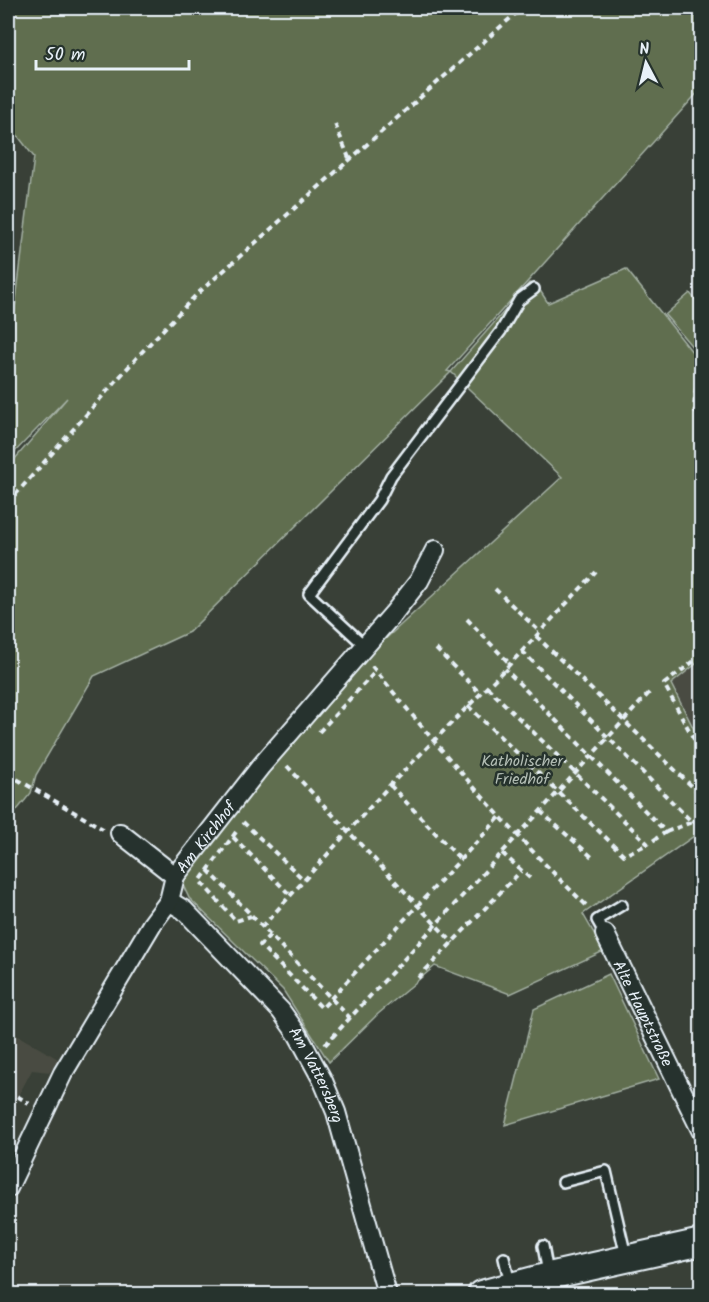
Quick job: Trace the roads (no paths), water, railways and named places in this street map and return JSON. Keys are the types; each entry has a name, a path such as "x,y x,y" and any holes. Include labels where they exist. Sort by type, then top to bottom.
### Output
{"main road":[{"path":"481,1294 549,1276 702,1242"}],"street":[{"name":"Am Kirchhof","path":"8,1188 43,1110 116,982 169,901 175,876 261,766 419,581 435,550"},
{"path":"111,831 175,876"},
{"name":"Am Vattersberg","path":"169,901 184,910 281,1011 308,1053 336,1112 387,1294"},
{"name":"Alte Hauptstraße","path":"601,927 702,1132"}],"lane":[{"path":"362,649 309,594 379,500 391,476 501,331 519,300 534,288"},
{"path":"601,927 622,905"},
{"path":"563,1182 606,1171 626,1258"},
{"path":"543,1246 549,1276"},
{"path":"504,1258 511,1286"}],"park label":[{"name":"Katholischer Friedhof","path":"522,769"}]}
